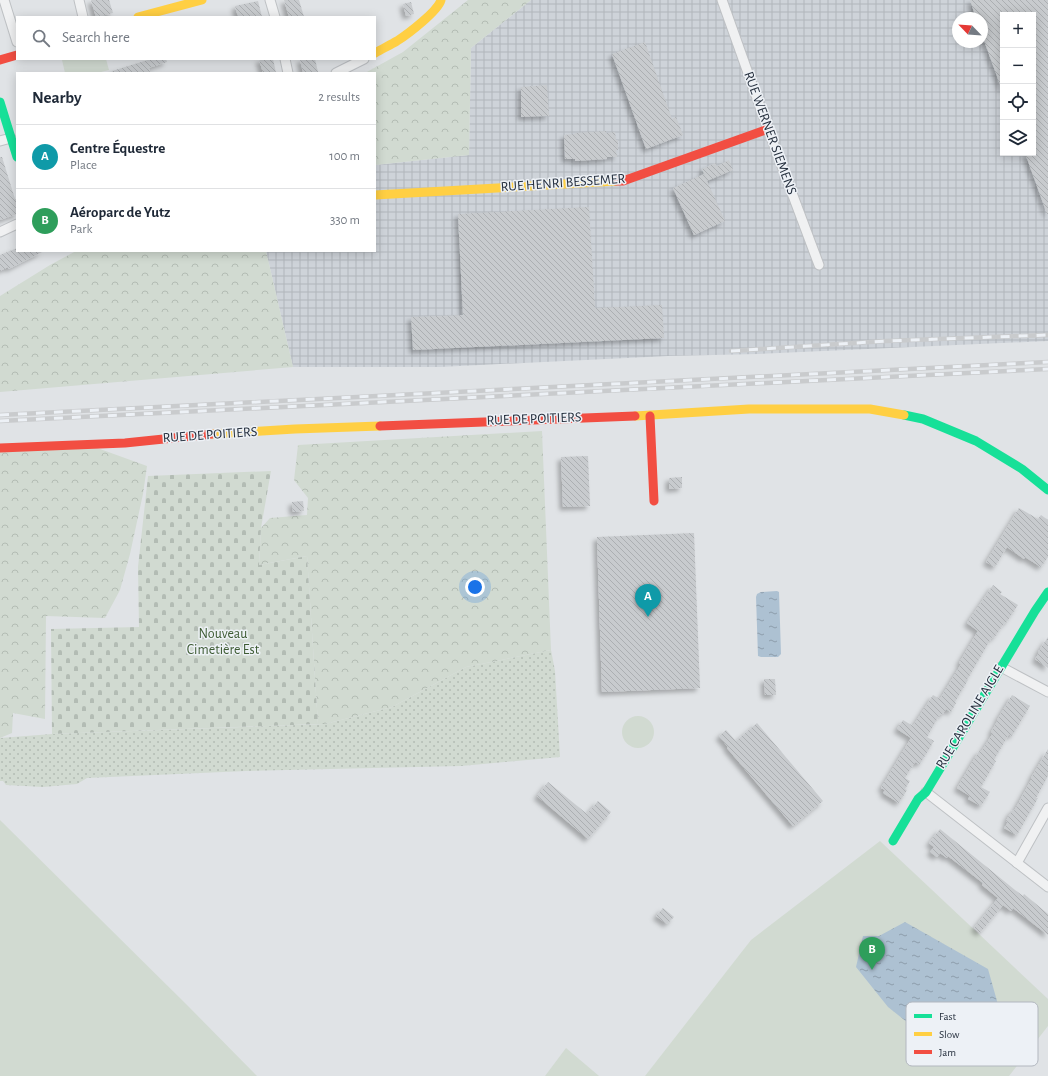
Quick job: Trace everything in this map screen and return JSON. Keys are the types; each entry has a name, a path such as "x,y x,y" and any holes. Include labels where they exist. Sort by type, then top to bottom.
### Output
{"street":[{"path":"4,0 16,39"},
{"path":"79,0 83,16"},
{"path":"142,16 202,0"},
{"path":"270,0 275,16"},
{"path":"376,52 397,40 430,14 440,4 441,0"},
{"name":"RUE WERNER SIEMENS","path":"722,0 819,265"},
{"path":"0,60 16,55"},
{"path":"285,60 288,72"},
{"path":"338,72 362,60"},
{"path":"0,102 16,153"},
{"name":"RUE HENRI BESSEMER","path":"376,195 623,181 768,129"},
{"path":"0,142 11,138"},
{"path":"0,232 16,224"},
{"name":"RUE DE POITIERS","path":"0,448 125,443 212,434 546,418 650,416 750,409 870,409 923,419 976,441 1022,469 1048,490"},
{"path":"650,416 654,500"},
{"name":"RUE CAROLINE AIGLE","path":"893,841 918,798 926,792 1035,611 1048,592"},
{"path":"1001,667 1048,692"},
{"path":"926,792 1048,887"},
{"path":"1017,863 1048,808"}],"shaded area":[{"path":"531,0 1048,0 1048,341 758,354 668,356 440,367 293,367 266,252 376,252 376,165 469,155 471,48"}],"green space":[{"path":"468,0 531,0 471,48 469,155 376,165 376,72 367,72 403,52"},
{"path":"62,60 106,60 109,70 101,72 65,72"},
{"path":"74,252 266,252 293,367 0,392 0,296"},
{"path":"542,431 551,650 466,667 392,707 325,724 318,724 307,556 259,565 261,528 270,518 307,515 308,498 294,480 298,445"},
{"path":"89,445 147,466 143,494 130,554 120,590 105,618 46,616 45,719 13,713 12,733 0,738 0,450"},
{"name":"Nouveau Cimetière Est","path":"271,471 261,528 259,565 307,556 318,724 52,734 51,629 139,627 138,567 148,476"},
{"path":"551,650 555,671 560,757 461,766 246,771 87,778 77,784 43,787 6,785 3,781 0,781 0,738 52,734 325,724 392,707 466,667"},
{"path":"635,716 641,716 650,720 654,732 650,744 641,748 635,748 626,744 622,735 622,729 626,720"},
{"path":"0,820 188,1006 257,1076 0,1076"},
{"path":"880,841 1048,999 1048,1026 1038,1039 1038,1002 906,1002 906,1066 1017,1066 1009,1076 645,1076 751,940"},
{"path":"566,1048 599,1076 545,1076"}],"water":[{"path":"761,592 779,592 781,654 778,657 761,657 758,656 756,597 757,594"},
{"path":"905,922 988,969 997,1002 906,1002 906,1021 888,1007 856,967 863,936 879,936"}],"building":[{"path":"91,0 109,0 113,13 96,16"},
{"path":"284,0 299,0 304,16 289,16"},
{"path":"970,0 1048,0 1048,214 1026,156 1036,156 1036,12 1000,12 1000,84 987,48 988,48 988,12 974,12"},
{"path":"258,1 262,16 238,16 235,6"},
{"path":"411,2 414,14 406,16 403,4"},
{"path":"645,42 672,119 676,117 683,135 646,149 612,54"},
{"path":"148,60 166,60 167,62 149,68 150,72 112,71"},
{"path":"259,60 273,60 276,72 263,72"},
{"path":"300,60 315,60 318,72 303,72"},
{"path":"547,85 549,116 521,117 521,87"},
{"path":"606,131 606,133 615,132 616,140 618,140 618,150 616,150 617,157 575,161 575,159 565,159 564,135"},
{"path":"0,157 2,157 16,199 16,214 0,220"},
{"path":"729,160 733,170 707,181 702,169 715,163 717,166"},
{"path":"704,174 725,221 694,235 673,188"},
{"path":"589,207 595,308 662,305 664,338 413,350 411,317 463,315 458,214"},
{"path":"16,248 16,252 42,252 9,269 8,267 0,271 0,255"},
{"path":"588,456 590,506 563,507 561,457"},
{"path":"682,477 682,488 669,489 669,478"},
{"path":"303,501 304,511 293,512 292,502"},
{"path":"1019,508 1038,519 1041,515 1048,520 1048,557 1041,567 1025,557 1024,559 1007,547 995,567 986,562"},
{"path":"694,533 700,688 602,692 597,537"},
{"path":"993,585 1002,592 1000,594 1018,605 994,638 992,637 967,680 951,712 946,709 942,715 940,714 927,737 934,741 920,764 915,762 905,778 910,781 905,789 907,790 899,803 883,793 885,790 881,788 911,738 897,729 903,720 913,726 933,695 940,699 961,664 959,663 978,631 967,623"},
{"path":"1048,637 1048,668 1035,659"},
{"path":"764,679 775,679 776,695 765,695"},
{"path":"1012,695 1030,706 1012,736 1009,734 994,760 996,761 981,787 990,792 981,806 968,799 970,796 957,788 979,751 981,752 993,733 991,732"},
{"path":"757,723 823,801 793,826 727,748 728,747 719,736 726,730 736,741"},
{"path":"1048,749 1048,776 1036,798 1038,798 1017,835 1004,828 1008,822 1006,821 1012,810 1014,811"},
{"path":"548,782 587,814 598,801 611,812 588,839 537,796"},
{"path":"940,829 1015,890 1023,896 1024,894 1048,914 1048,935 1013,908 1011,911 1003,905 980,933 974,928 998,898 982,885 983,883 948,856 947,858 940,853 937,857 930,852 934,847 929,843"},
{"path":"663,908 674,917 667,924 656,916"}],"railway":[{"path":"731,351 886,341 1048,335"},
{"path":"0,415 1048,362"},
{"path":"0,421 1048,369"}],"traffic: fast":[{"path":"0,102 16,154"},
{"path":"904,415 923,419 976,441 1022,469 1048,490"},
{"path":"893,841 918,799 926,792 1035,611 1048,592"}],"traffic: slow":[{"path":"142,16 202,0"},
{"path":"376,52 397,41 415,28 429,16 439,5 441,0"},
{"path":"376,195 616,181"},
{"path":"635,416 749,409 870,409 904,415"},
{"path":"212,434 380,426"}],"traffic: jam":[{"path":"0,60 16,55"},
{"path":"616,181 623,181 768,129"},
{"path":"380,426 635,416"},
{"path":"650,416 654,501"},
{"path":"0,448 125,443 212,434"}],"place":[{"name":"Centre Équestre","path":"648,617"},
{"name":"Aéroparc de Yutz","path":"872,970"}]}
